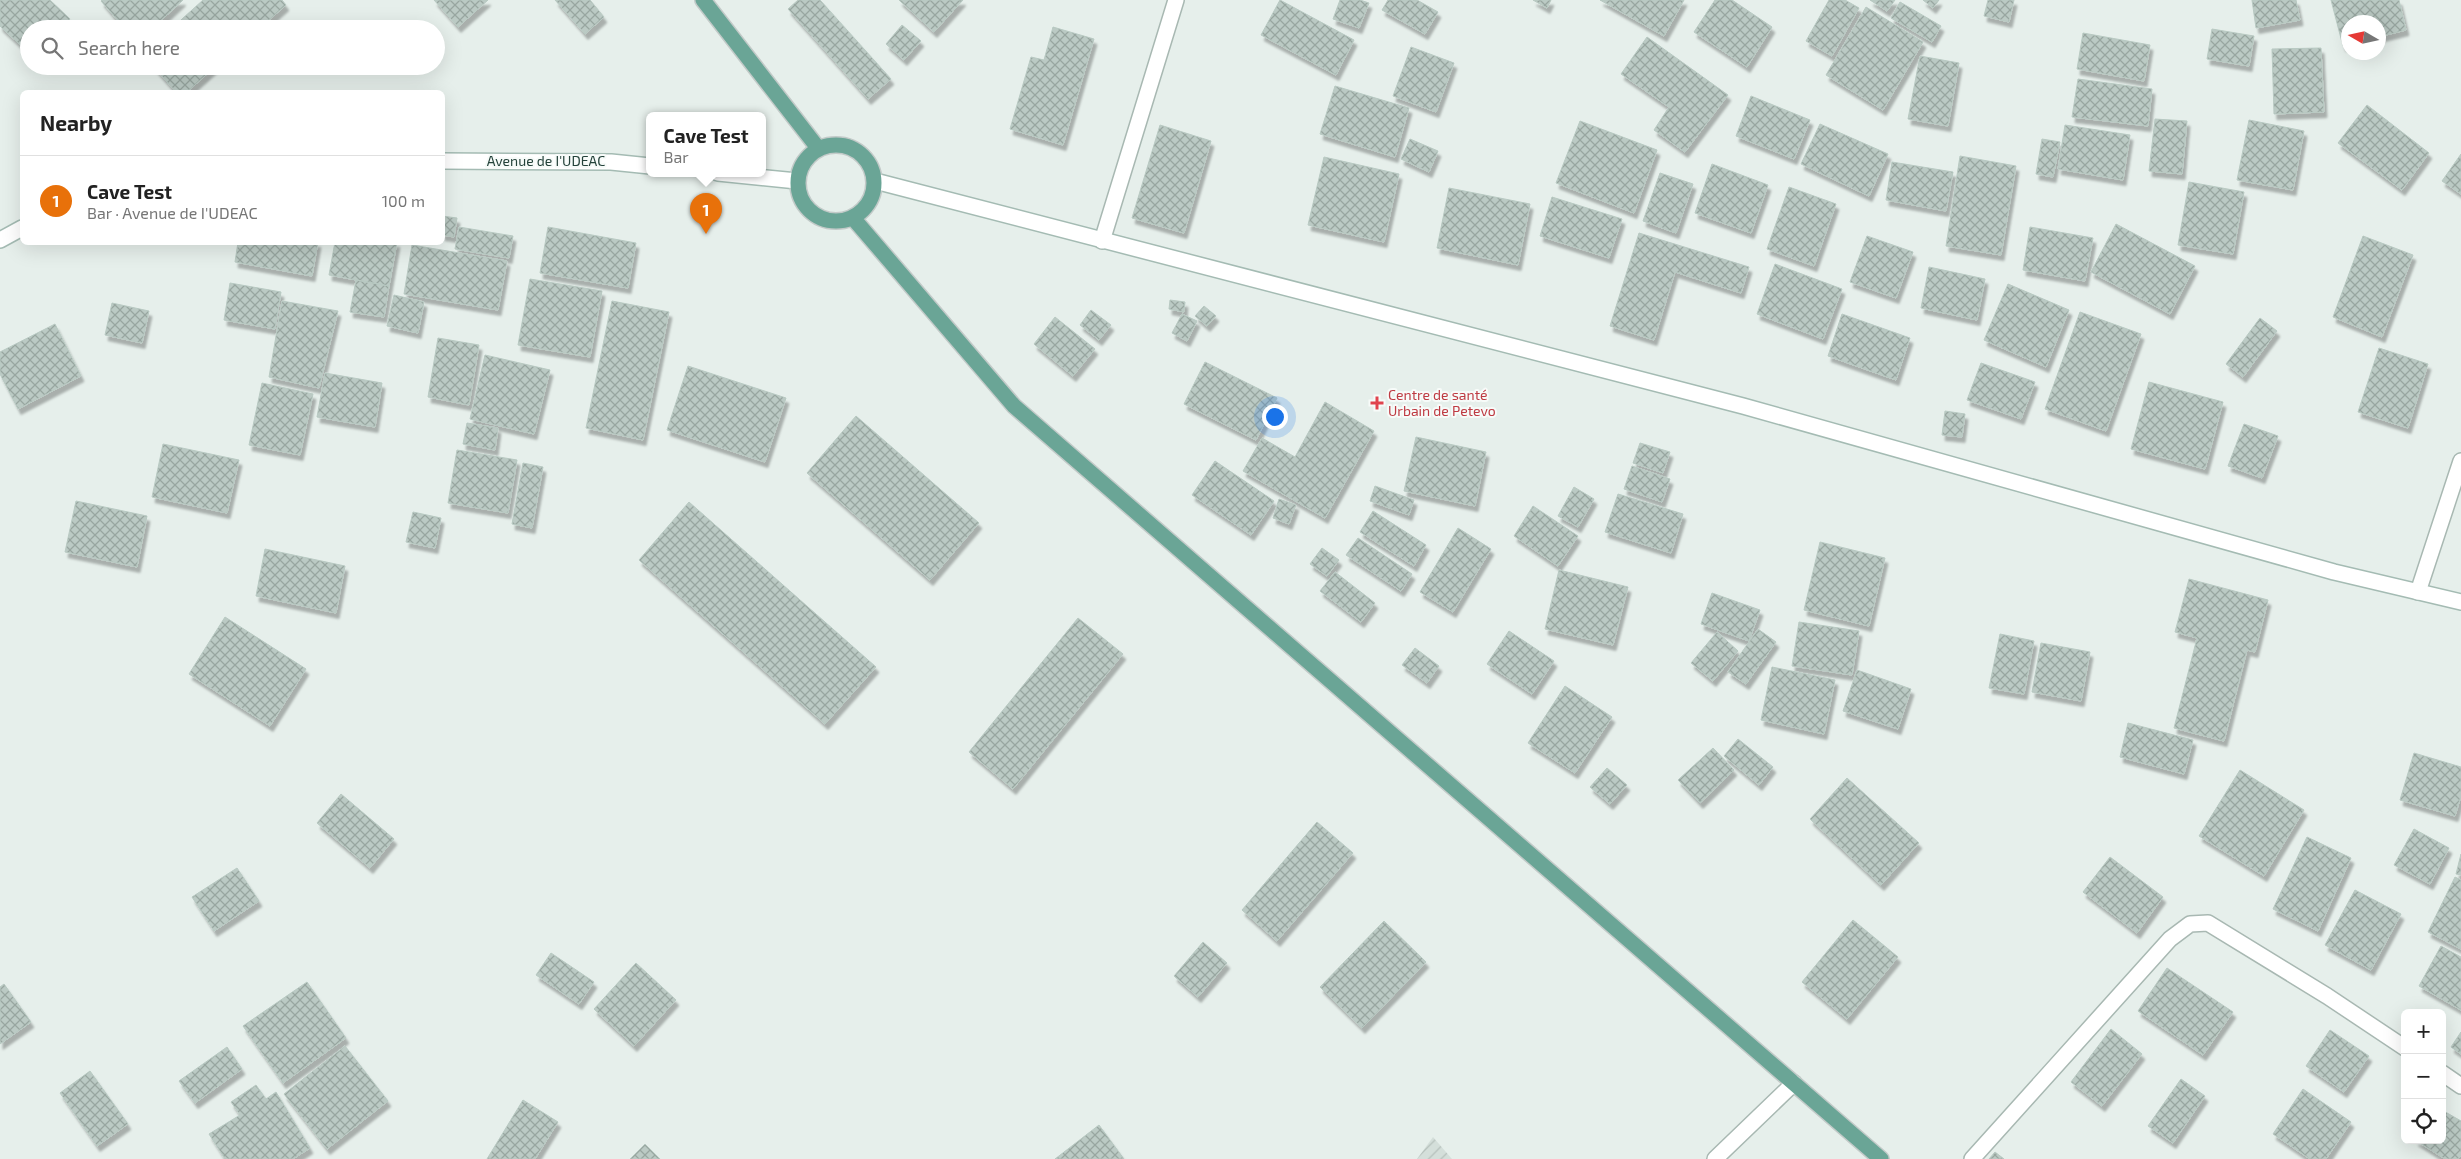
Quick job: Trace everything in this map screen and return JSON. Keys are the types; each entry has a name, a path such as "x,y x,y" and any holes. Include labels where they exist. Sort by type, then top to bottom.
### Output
{"main road":[{"path":"704,0 818,148"},
{"path":"833,144 848,146 862,154 871,166 875,181 870,203 853,218 833,223 815,216 801,201 797,181 803,162 818,148 833,144"},
{"path":"853,218 1014,406 1881,1159"}],"street":[{"path":"1102,241 1176,0"},
{"name":"Avenue de I'UDEAC","path":"445,161 611,162 646,166"},
{"path":"758,177 797,181"},
{"path":"875,181 1743,406 2334,572 2461,602"},
{"path":"0,240 20,229"},
{"path":"2418,592 2461,461"},
{"path":"1972,1159 2170,938 2190,924 2208,923 2327,996 2401,1045"},
{"path":"2446,1076 2461,1086"},
{"path":"1715,1159 1794,1084"}],"shaded area":[{"path":"1433,1137 1452,1159 1417,1159"}],"building":[{"path":"0,0 50,0 70,19 20,20 20,45 0,26"},
{"path":"183,0 162,20 117,20 101,1"},
{"path":"203,0 282,0 286,5 269,20 181,20"},
{"path":"434,0 488,0 458,27"},
{"path":"555,0 590,0 604,17 585,34"},
{"path":"798,0 820,0 891,79 868,99 788,9"},
{"path":"899,0 963,0 934,32"},
{"path":"1280,0 1354,40 1336,75 1261,35"},
{"path":"1340,0 1360,0 1369,3 1359,28 1333,19"},
{"path":"1388,0 1417,0 1438,12 1425,34 1382,10"},
{"path":"1533,0 1551,0 1547,8"},
{"path":"1600,0 1684,0 1664,36"},
{"path":"1715,0 1732,0 1772,27 1747,67 1694,32"},
{"path":"1829,0 1845,0 1859,8 1832,56 1806,41"},
{"path":"1870,0 1895,0 1887,11"},
{"path":"1923,0 1939,0 1933,8"},
{"path":"1988,0 2014,0 2009,22 1984,16"},
{"path":"2252,0 2296,0 2300,20 2256,28"},
{"path":"2331,0 2399,0 2406,30 2386,35 2386,15 2341,15 2341,38"},
{"path":"1900,2 1941,26 1932,42 1891,18"},
{"path":"1866,7 1923,42 1883,110 1826,75"},
{"path":"902,25 921,41 904,60 886,44"},
{"path":"1053,27 1094,39 1063,145 1010,129 1031,57 1044,60"},
{"path":"2212,29 2254,36 2249,66 2207,59"},
{"path":"2083,33 2150,45 2144,81 2077,69"},
{"path":"1647,37 1728,95 1685,152 1654,130 1669,107 1621,74"},
{"path":"1411,47 1454,63 1436,112 1393,96"},
{"path":"2321,48 2324,112 2274,114 2272,49"},
{"path":"1920,56 1959,63 1948,126 1908,119"},
{"path":"161,75 206,75 189,90 174,90"},
{"path":"2078,79 2152,89 2148,126 2072,117"},
{"path":"1335,86 1409,108 1395,157 1320,134"},
{"path":"1751,96 1810,120 1794,159 1736,136"},
{"path":"2367,105 2429,153 2402,190 2338,143"},
{"path":"2155,119 2187,121 2182,174 2149,171"},
{"path":"2249,120 2304,131 2293,190 2237,180"},
{"path":"1580,121 1657,150 1634,213 1556,183"},
{"path":"1820,124 1888,154 1869,196 1801,164"},
{"path":"1160,125 1211,141 1184,233 1132,218"},
{"path":"2065,125 2130,135 2123,180 2058,169"},
{"path":"1410,139 1438,151 1429,172 1401,159"},
{"path":"2042,139 2060,142 2053,177 2036,174"},
{"path":"2461,154 2461,194 2442,181"},
{"path":"1960,156 2016,166 2001,255 1946,246"},
{"path":"1324,157 1399,174 1384,242 1308,225"},
{"path":"1892,162 1953,172 1946,211 1886,200"},
{"path":"1712,164 1768,185 1751,233 1695,213"},
{"path":"1660,173 1693,184 1676,233 1643,221"},
{"path":"2189,182 2244,192 2233,254 2178,245"},
{"path":"1789,187 1836,204 1814,266 1767,249"},
{"path":"1449,188 1530,204 1518,265 1437,248"},
{"path":"1552,197 1622,219 1609,258 1540,236"},
{"path":"445,216 457,218 454,237 445,236"},
{"path":"2116,224 2195,266 2170,314 2091,272"},
{"path":"459,227 513,236 509,258 455,249"},
{"path":"548,227 636,243 628,288 540,273"},
{"path":"2030,227 2093,238 2085,281 2023,270"},
{"path":"1639,233 1749,267 1741,293 1675,272 1654,340 1610,326"},
{"path":"1867,236 1913,252 1896,298 1850,282"},
{"path":"2363,236 2413,255 2382,337 2333,317"},
{"path":"238,245 317,245 312,276 235,262"},
{"path":"334,245 396,245 389,286 329,275"},
{"path":"412,245 507,261 498,310 404,294"},
{"path":"1775,264 1842,289 1823,339 1757,314"},
{"path":"1929,267 1985,279 1977,320 1921,308"},
{"path":"530,279 602,291 590,357 518,345"},
{"path":"356,280 389,286 384,317 350,312"},
{"path":"230,283 281,292 275,329 224,320"},
{"path":"2008,284 2069,310 2046,367 1984,340"},
{"path":"394,295 424,302 418,333 387,326"},
{"path":"1170,300 1185,302 1184,312 1169,309"},
{"path":"282,301 338,311 319,388 269,377"},
{"path":"612,301 669,312 643,440 586,428"},
{"path":"112,303 149,311 142,343 105,335"},
{"path":"1204,306 1216,316 1207,326 1195,316"},
{"path":"1091,310 1111,325 1099,340 1080,325"},
{"path":"2080,312 2141,334 2106,431 2045,409"},
{"path":"1182,314 1197,321 1187,341 1172,333"},
{"path":"1842,314 1910,338 1896,380 1828,356"},
{"path":"1055,317 1095,349 1073,376 1034,344"},
{"path":"2260,318 2277,331 2243,377 2226,364"},
{"path":"55,324 81,376 18,409 0,374 0,352"},
{"path":"438,338 479,345 469,405 428,397"},
{"path":"2379,348 2428,364 2408,428 2358,412"},
{"path":"485,355 550,370 534,434 470,419"},
{"path":"1205,362 1277,398 1256,440 1184,404"},
{"path":"1981,363 2035,382 2021,419 1967,400"},
{"path":"688,366 786,398 765,462 667,430"},
{"path":"325,373 382,383 375,427 317,417"},
{"path":"2149,382 2223,402 2205,469 2131,449"},
{"path":"262,383 313,394 300,455 249,445"},
{"path":"1325,402 1374,431 1325,518 1243,471 1262,438 1295,457"},
{"path":"1945,411 1965,414 1962,437 1942,435"},
{"path":"856,416 979,523 930,580 807,473"},
{"path":"467,423 498,428 495,450 463,444"},
{"path":"2244,424 2278,436 2262,478 2228,466"},
{"path":"1416,437 1486,452 1475,506 1404,491"},
{"path":"1640,443 1670,452 1663,473 1633,463"},
{"path":"163,444 239,460 227,513 152,497"},
{"path":"457,450 517,460 508,513 448,503"},
{"path":"1215,461 1274,501 1251,535 1192,495"},
{"path":"523,463 543,467 532,528 512,524"},
{"path":"1632,466 1670,479 1662,502 1624,489"},
{"path":"1375,486 1414,500 1409,515 1370,501"},
{"path":"1574,487 1594,499 1578,527 1558,516"},
{"path":"1618,494 1683,514 1671,553 1605,532"},
{"path":"1279,499 1296,505 1289,524 1273,518"},
{"path":"76,501 147,516 137,567 65,552"},
{"path":"689,502 876,667 825,724 639,560"},
{"path":"1533,506 1578,536 1558,566 1514,536"},
{"path":"1373,511 1426,545 1414,566 1360,532"},
{"path":"413,512 441,518 435,548 406,542"},
{"path":"1458,528 1491,549 1453,612 1420,592"},
{"path":"1358,538 1412,574 1401,591 1346,555"},
{"path":"1820,542 1885,558 1869,626 1804,610"},
{"path":"1322,548 1339,560 1327,576 1310,564"},
{"path":"265,549 345,566 336,613 256,596"},
{"path":"1559,570 1628,587 1613,645 1545,629"},
{"path":"1335,572 1375,603 1361,622 1320,591"},
{"path":"2189,579 2268,600 2255,652 2247,650 2224,741 2174,728 2197,638 2175,632"},
{"path":"1712,593 1760,610 1749,641 1701,624"},
{"path":"225,617 306,669 270,726 189,674"},
{"path":"1078,618 1123,654 1013,789 969,752"},
{"path":"1799,622 1859,631 1852,675 1792,666"},
{"path":"1758,629 1776,642 1746,684 1728,672"},
{"path":"1509,631 1554,661 1532,694 1487,664"},
{"path":"1717,632 1738,651 1713,681 1691,663"},
{"path":"2000,634 2034,641 2024,694 1989,688"},
{"path":"2041,643 2090,652 2081,701 2032,692"},
{"path":"1415,648 1439,666 1427,683 1402,665"},
{"path":"1772,667 1835,680 1824,734 1761,720"},
{"path":"1857,670 1911,689 1898,729 1843,711"},
{"path":"1565,686 1612,717 1575,773 1528,743"},
{"path":"2128,723 2193,740 2184,774 2120,757"},
{"path":"1738,739 1773,767 1759,785 1724,756"},
{"path":"1713,748 1734,770 1700,803 1678,780"},
{"path":"2414,753 2461,767 2461,796 2455,816 2400,800"},
{"path":"1607,768 1627,785 1610,804 1590,787"},
{"path":"2240,770 2304,810 2264,876 2199,836"},
{"path":"1847,778 1919,843 1881,885 1810,819"},
{"path":"341,794 394,839 370,868 317,823"},
{"path":"1317,822 1353,853 1277,941 1242,910"},
{"path":"2414,829 2449,848 2430,884 2394,865"},
{"path":"2307,837 2351,858 2318,931 2273,909"},
{"path":"2461,854 2461,875 2456,874"},
{"path":"2110,857 2163,897 2137,933 2083,892"},
{"path":"237,868 259,901 214,931 192,897"},
{"path":"2455,877 2461,880 2461,949 2428,932"},
{"path":"2355,890 2401,914 2371,970 2325,945"},
{"path":"1853,920 1898,957 1847,1019 1802,982"},
{"path":"1384,921 1426,962 1362,1028 1320,987"},
{"path":"1203,942 1227,963 1198,997 1174,976"},
{"path":"2441,946 2461,957 2461,1010 2419,986"},
{"path":"551,953 594,982 579,1004 536,975"},
{"path":"636,963 676,1000 634,1046 594,1009"},
{"path":"2167,968 2233,1012 2203,1055 2138,1011"},
{"path":"307,982 346,1038 283,1083 243,1026"},
{"path":"4,984 31,1022 0,1044 0,987"},
{"path":"2111,1029 2142,1054 2102,1106 2071,1082"},
{"path":"2330,1030 2369,1056 2344,1092 2306,1066"},
{"path":"2461,1032 2461,1054 2451,1047"},
{"path":"345,1046 388,1101 327,1149 284,1094"},
{"path":"227,1047 242,1069 195,1103 179,1081"},
{"path":"90,1071 128,1124 97,1146 60,1093"},
{"path":"2181,1079 2205,1096 2173,1143 2148,1126"},
{"path":"256,1085 266,1099 276,1092 310,1148 293,1159 225,1159 209,1134 240,1115 231,1102"},
{"path":"2303,1089 2351,1122 2326,1159 2310,1159 2273,1134"},
{"path":"523,1100 558,1122 535,1159 487,1159"},
{"path":"2446,1112 2461,1121 2461,1155 2458,1159 2445,1159 2421,1144 2446,1144"},
{"path":"1099,1125 1124,1159 1055,1159"},
{"path":"645,1144 660,1159 630,1159"},
{"path":"1995,1152 2004,1159 1989,1159"}],"place":[{"name":"Cave Test","path":"706,234"},
{"name":"Centre de santé Urbain de Petevo","path":"1377,403"}]}
